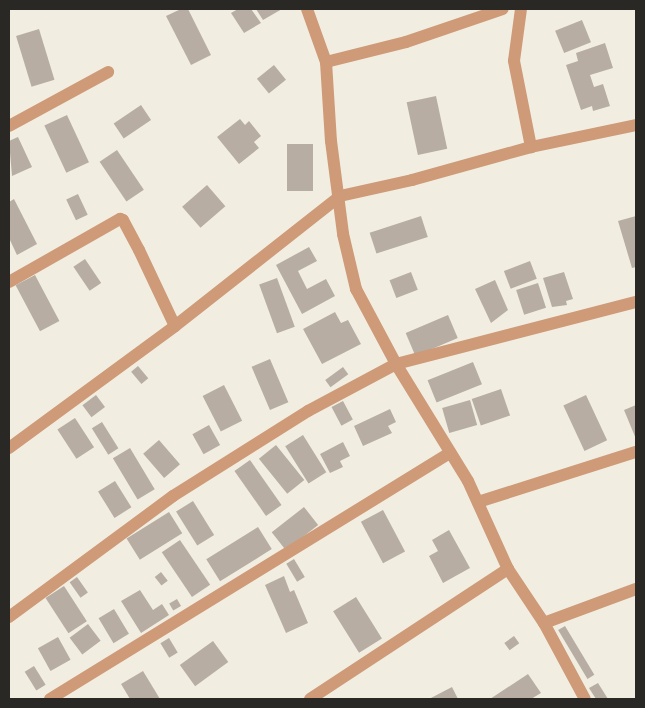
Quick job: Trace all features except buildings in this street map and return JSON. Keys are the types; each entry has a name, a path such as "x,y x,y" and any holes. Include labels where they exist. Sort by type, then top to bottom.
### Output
{"street":[{"path":"308,9 326,62 331,142 340,196 343,234 356,289 396,364 478,502 508,569 544,623 585,699"},
{"path":"326,62 406,42 503,9"},
{"path":"521,9 514,61 531,147"},
{"path":"9,126 108,72"},
{"path":"9,448 175,326 340,196 412,180 531,147 636,126"},
{"path":"9,282 120,219 135,242 175,326"},
{"path":"9,617 173,496 308,411 396,364 636,302"},
{"path":"478,502 636,452"},
{"path":"50,699 450,453"},
{"path":"310,699 508,569"},
{"path":"544,623 636,589"}]}
